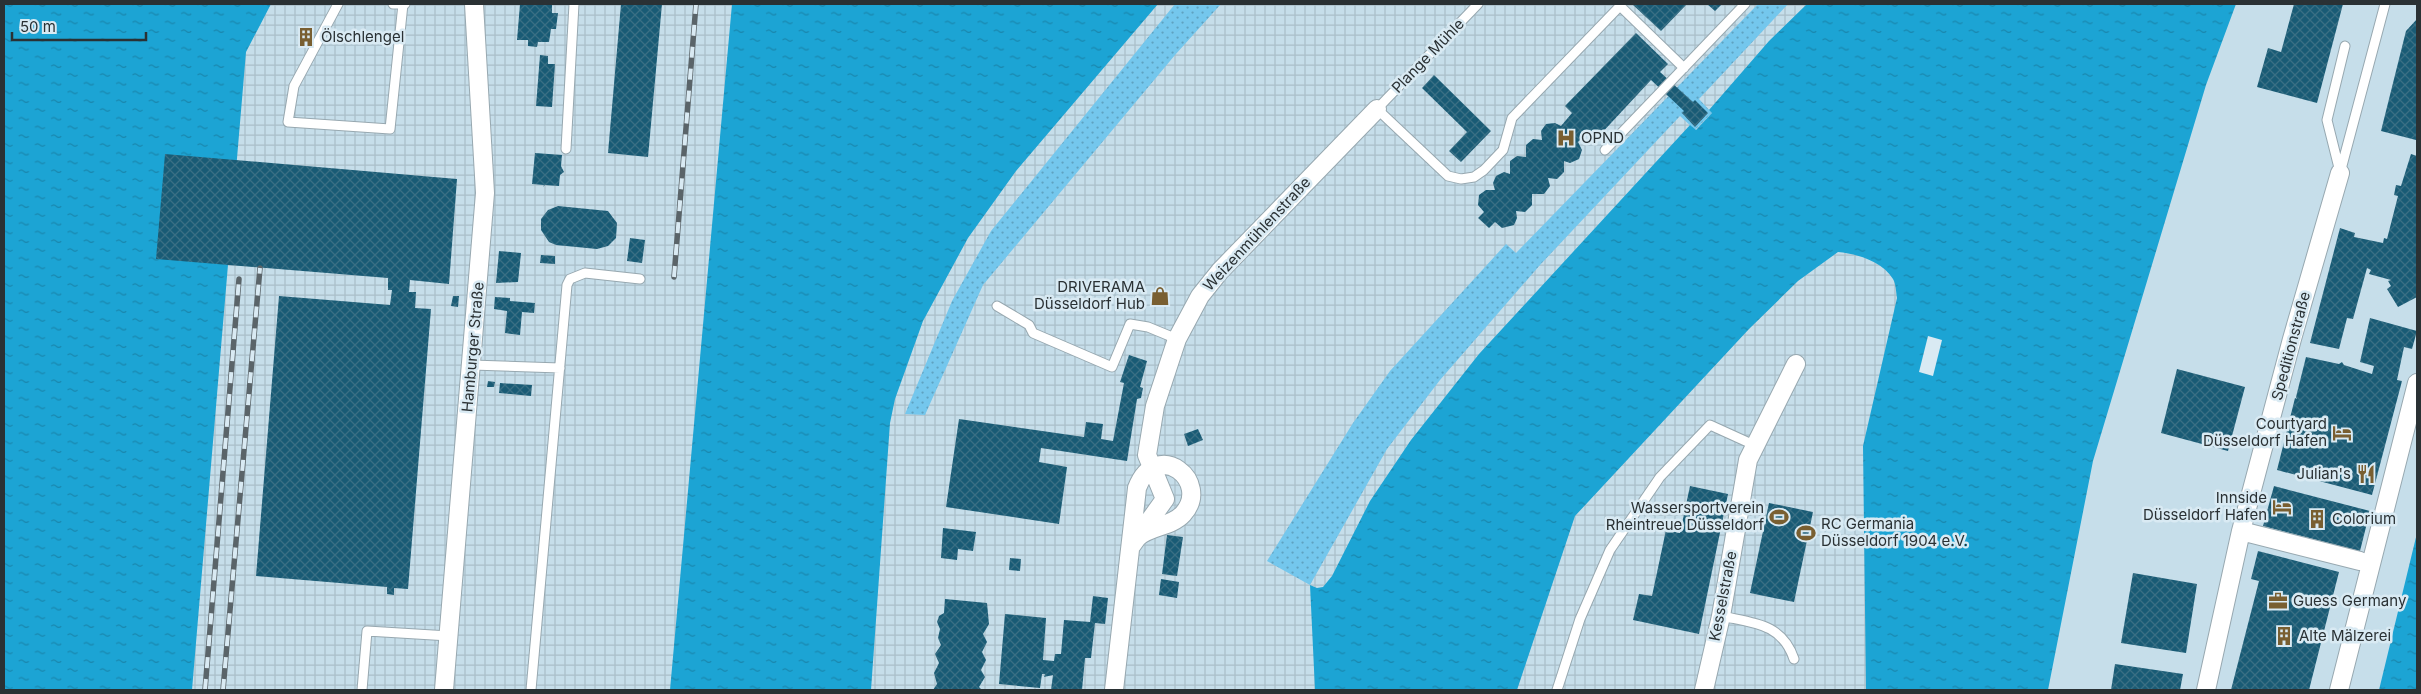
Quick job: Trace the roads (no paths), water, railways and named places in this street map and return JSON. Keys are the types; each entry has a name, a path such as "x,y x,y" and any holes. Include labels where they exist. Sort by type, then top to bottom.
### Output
{"street":[{"name":"Hamburger Straße","path":"444,690 485,193 474,4"},
{"name":"Weizenmühlenstraße","path":"1114,690 1132,545 1165,499 1147,454 1155,406 1177,339 1200,296 1220,271 1377,109"},
{"name":"Speditionstraße","path":"2206,690 2241,531 2292,339 2340,172"},
{"name":"Kesselstraße","path":"1704,690 1721,616 1748,460 1796,364"},
{"path":"2339,690 2417,383"},
{"path":"1163,464 1177,468 1188,481 1191,498 1184,513 1179,518 1140,535 1132,545 1134,500 1137,488 1145,473 1163,464"},
{"path":"2241,531 2360,561"}],"lane":[{"path":"338,4 294,86 288,122 390,129 404,4 392,4"},
{"path":"566,149 574,4"},
{"name":"Plange Mühle","path":"1377,109 1478,4"},
{"path":"1605,150 1746,4"},
{"name":"Speditionstraße","path":"2340,172 2385,4"},
{"path":"1377,109 1448,176 1461,179 1474,177 1484,170 1503,150 1512,118 1620,6 1684,68"},
{"path":"2340,172 2327,120 2345,46"},
{"path":"531,690 567,285 570,279 586,272 640,278"},
{"path":"997,306 1029,325 1033,333 1112,367 1130,324 1148,328 1177,339"},
{"path":"472,365 560,368"},
{"path":"1557,690 1580,619 1610,550 1660,477 1710,425 1754,445"},
{"path":"1721,616 1777,632 1786,641 1794,659"},
{"path":"362,690 367,631 449,636"}],"water":[{"path":"4,4 271,4 246,52 192,690 4,690"},
{"path":"732,4 1158,4 1016,171 968,238 923,321 895,399 890,423 871,690 670,690"},
{"path":"1807,4 2236,4 2206,85 2093,461 2048,690 1866,690 1863,446 1897,298 1894,281 1882,267 1861,257 1838,252 1798,281 1749,329 1575,516 1517,690 1315,690 1310,585 1317,588 1323,587 1332,576 1370,501 1411,440 1479,354 1690,125 1696,130 1712,113 1709,110 1769,41"},
{"path":"2417,533 2417,690 2379,690"}],"railway":[{"path":"674,277 696,4"},
{"path":"223,690 260,268"},
{"path":"205,690 239,279"}],"place":[{"name":"Ölschlengel","path":"306,37"},
{"name":"OPND","path":"1566,138"},
{"name":"DRIVERAMA Düsseldorf Hub","path":"1160,296"},
{"name":"Courtyard Düsseldorf Hafen","path":"2342,433"},
{"name":"Julian's","path":"2366,474"},
{"name":"Innside Düsseldorf Hafen","path":"2282,507"},
{"name":"Wassersportverein Rheintreue Düsseldorf","path":"1779,517"},
{"name":"Colorium","path":"2317,519"},
{"name":"RC Germania Düsseldorf 1904 e.V.","path":"1806,533"},
{"name":"Guess Germany","path":"2278,601"},
{"name":"Alte Mälzerei","path":"2284,636"}]}
